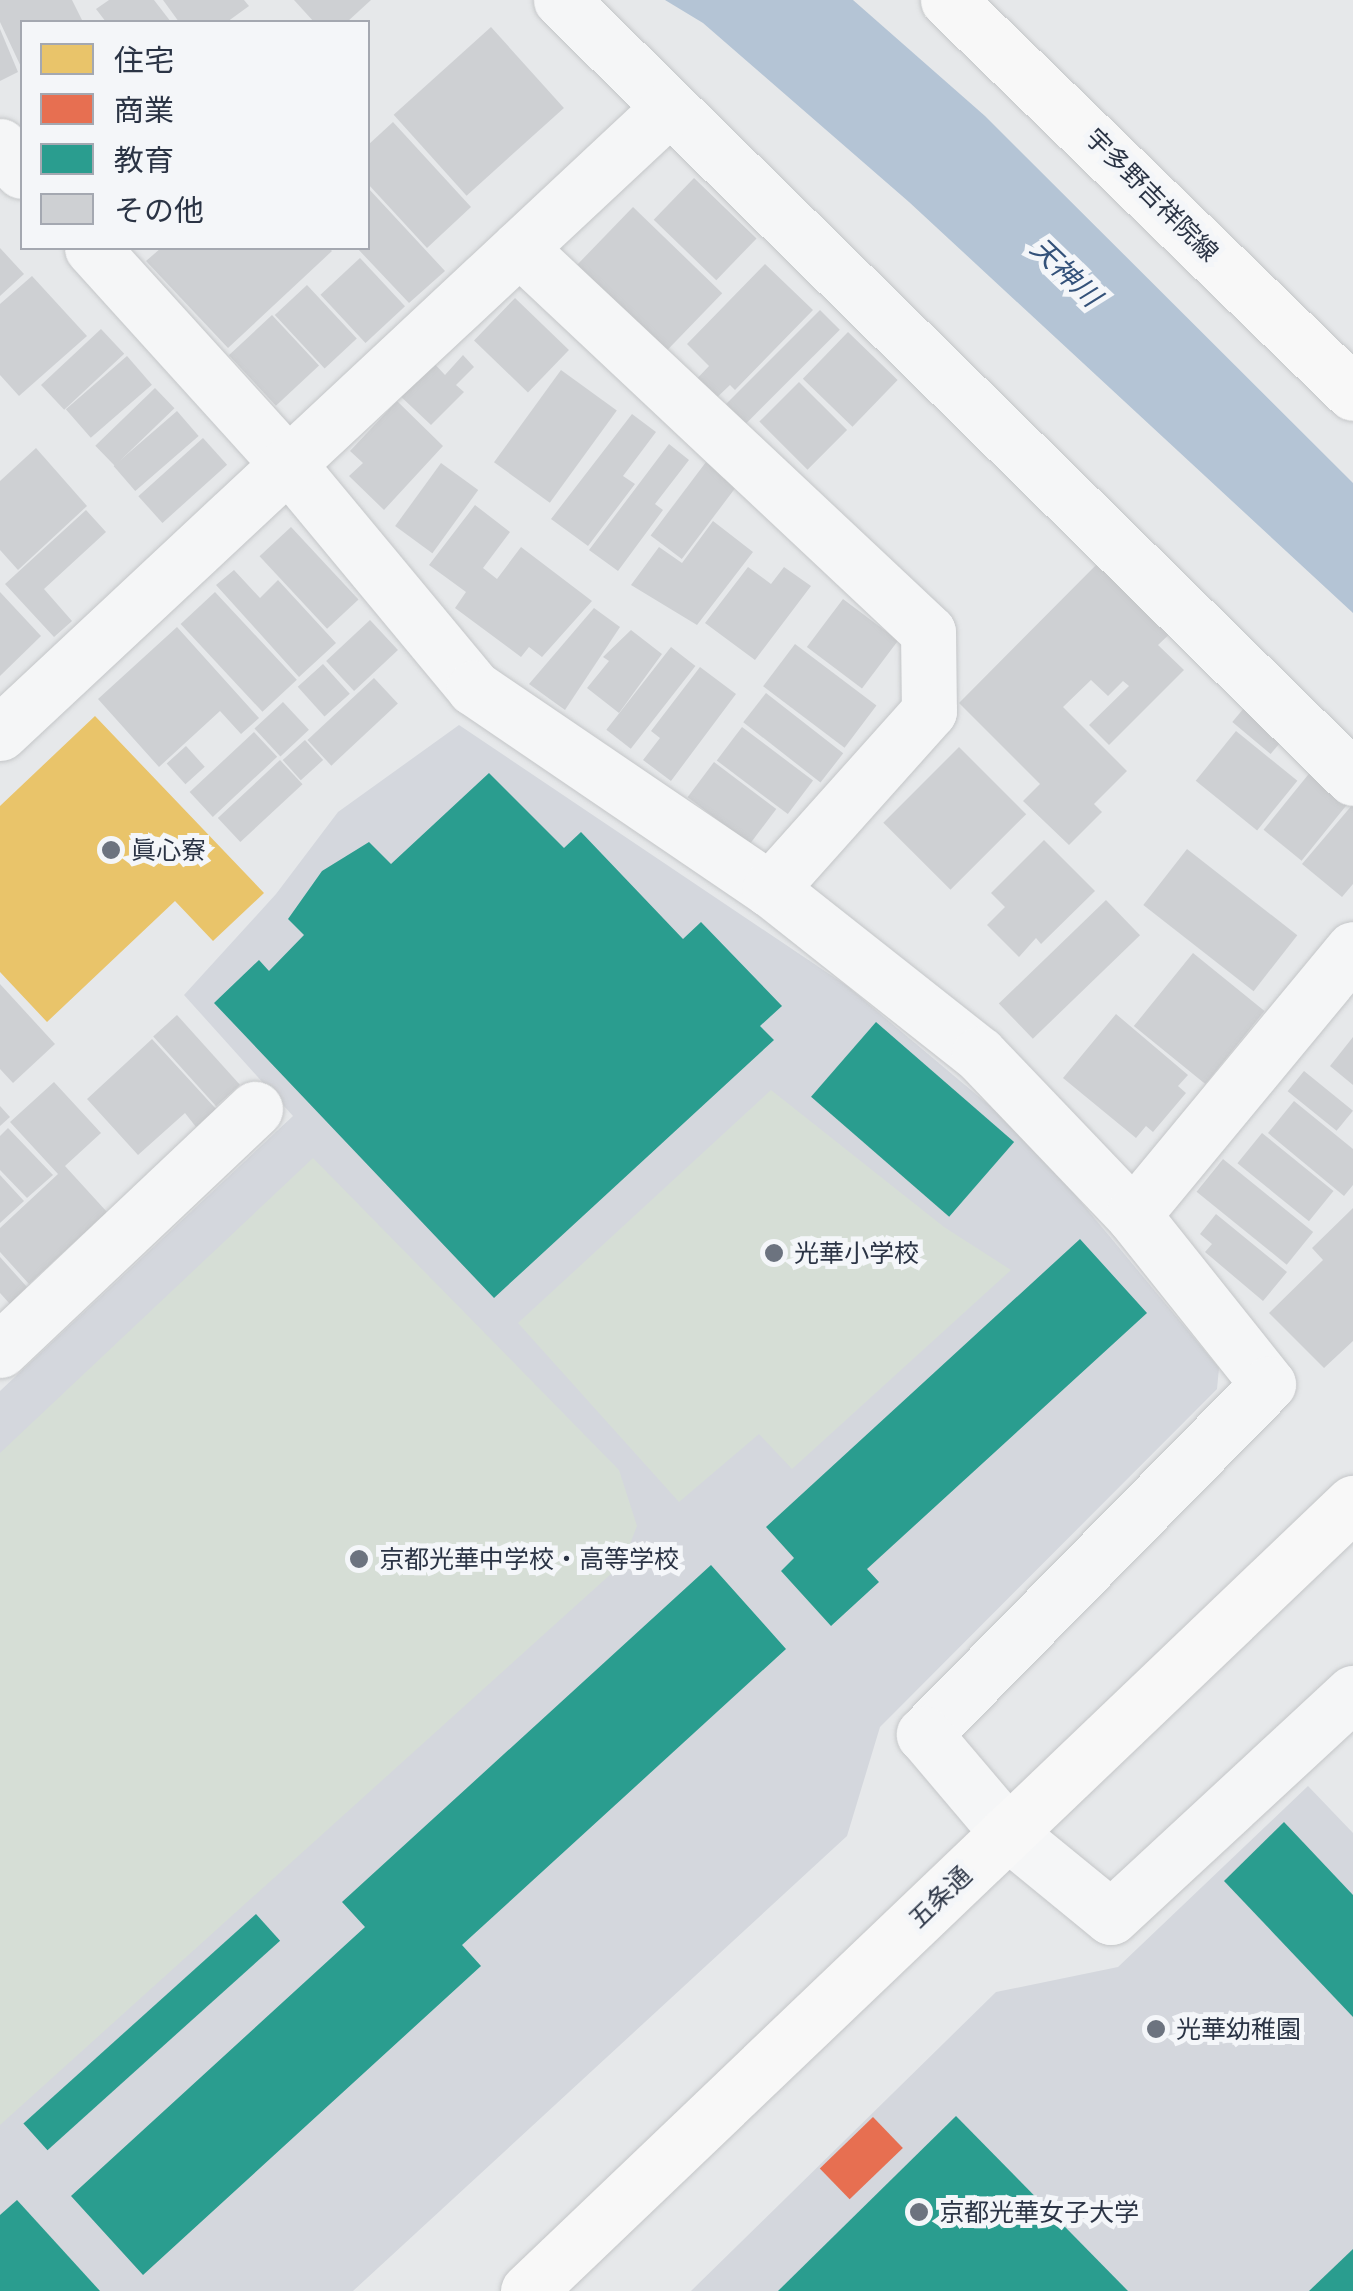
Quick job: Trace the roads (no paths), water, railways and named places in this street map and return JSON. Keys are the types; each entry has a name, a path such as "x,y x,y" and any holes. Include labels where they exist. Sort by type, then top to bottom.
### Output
{"main road":[{"name":"宇多野吉祥院線","path":"948,0 1353,393"},
{"name":"五条通","path":"528,2291 1353,1502"}],"street":[{"path":"561,0 1353,778"},
{"path":"0,733 668,108"},
{"path":"0,146 20,169"},
{"path":"519,248 928,632 929,711 770,889"},
{"path":"94,250 288,464 474,688 770,889 978,1054 1134,1215 1268,1384 924,1734 1008,1832 1111,1918 1353,1693"},
{"path":"1134,1215 1353,949"},
{"path":"0,1350 255,1109"}],"water":[{"name":"天神川","path":"665,0 853,0 985,116 1353,483 1353,613 909,202 703,23"}],"place":[{"name":"眞心寮","path":"111,850"},
{"name":"光華小学校","path":"774,1253"},
{"name":"京都光華中学校・高等学校","path":"359,1559"},
{"name":"光華幼稚園","path":"1156,2029"},
{"name":"京都光華女子大学","path":"919,2212"}]}
